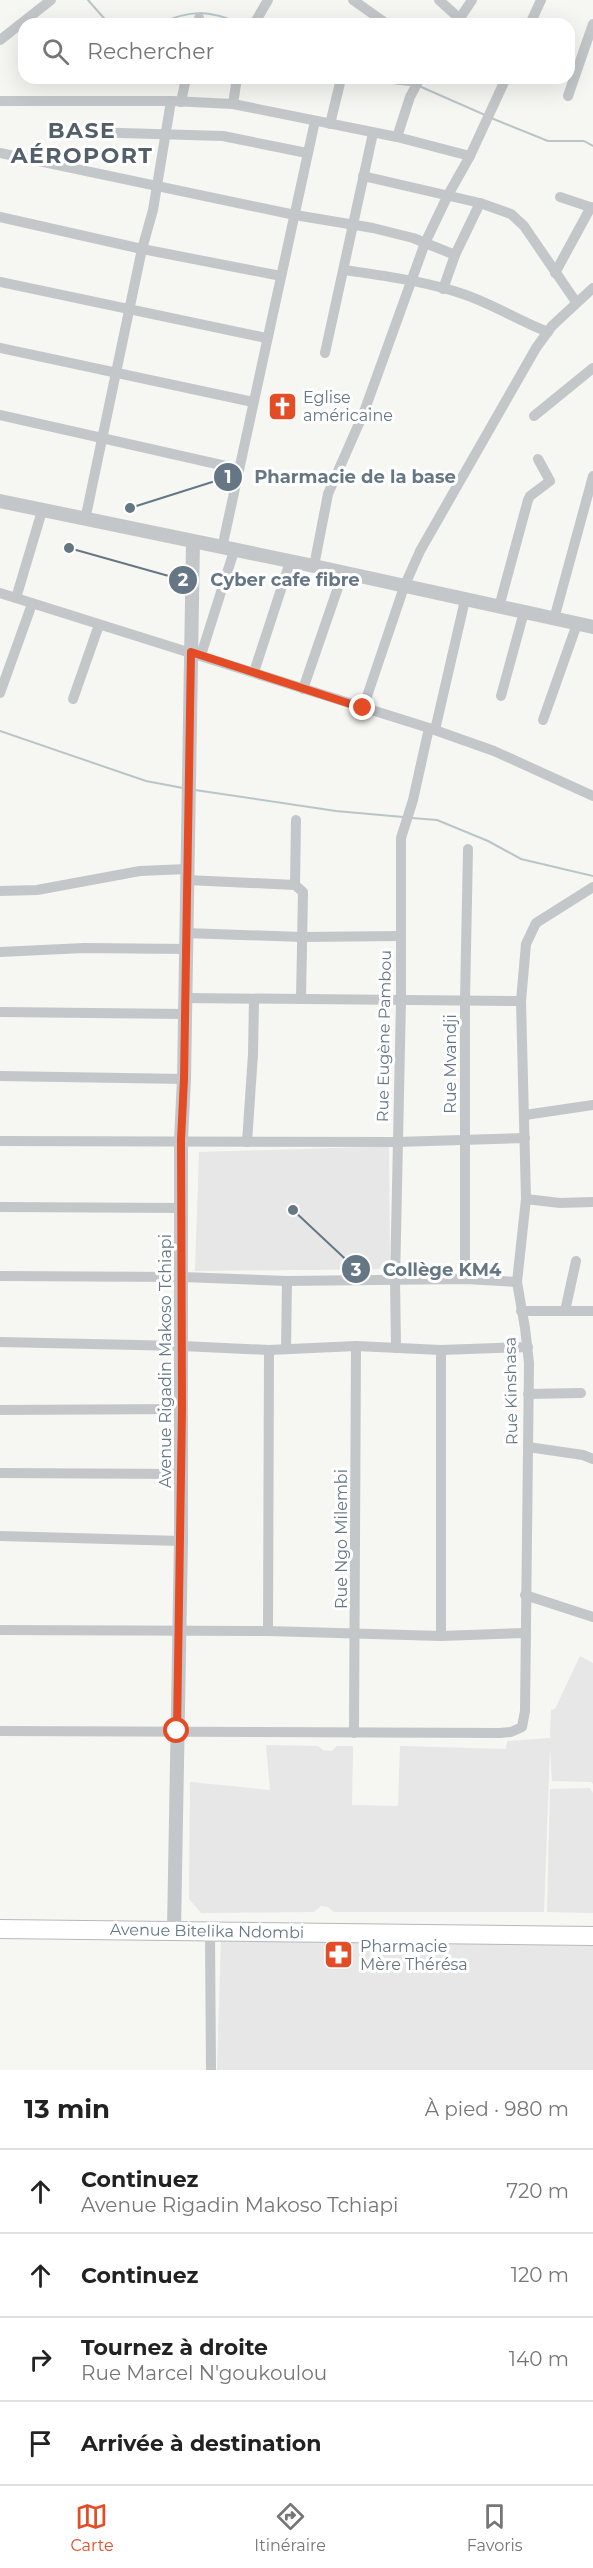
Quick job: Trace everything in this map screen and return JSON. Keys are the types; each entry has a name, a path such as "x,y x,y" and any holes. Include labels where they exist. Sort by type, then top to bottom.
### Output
{"highway":[{"name":"Avenue Bitelika Ndombi","path":"0,1919 174,1925 210,1931 593,1936"},
{"name":"Avenue Bitelika Ndombi","path":"0,1929 174,1925 593,1925"}],"street":[{"path":"28,18 51,0"},
{"path":"258,18 268,0"},
{"path":"353,0 378,18"},
{"path":"439,0 455,18"},
{"path":"460,18 472,0"},
{"path":"533,18 542,0"},
{"path":"575,76 593,24"},
{"path":"0,40 18,26"},
{"path":"85,520 157,186 166,134 183,84"},
{"path":"233,104 236,84"},
{"path":"330,124 340,84"},
{"path":"397,137 410,97 417,84"},
{"path":"314,566 324,506 364,412 425,243 470,156 503,84"},
{"path":"568,96 572,84"},
{"path":"0,101 176,101 233,104 397,137 470,156"},
{"path":"196,653 228,549 239,469 315,121"},
{"path":"87,132 223,136 307,153"},
{"path":"325,353 345,270 373,133"},
{"path":"0,153 295,215 386,230 455,255"},
{"path":"363,176 480,203 511,214 576,302"},
{"path":"555,273 592,207 560,197"},
{"path":"443,289 455,255 480,203"},
{"path":"0,217 142,249 281,276"},
{"path":"345,270 411,280 443,289 482,301 522,322 548,332"},
{"path":"0,282 266,338"},
{"path":"363,708 404,587 420,551 485,436 548,332 576,302 593,288"},
{"path":"0,348 253,402"},
{"path":"534,416 593,368"},
{"path":"0,415 239,469"},
{"path":"499,607 528,501 533,493 550,481 538,459"},
{"path":"554,619 593,476"},
{"path":"0,501 593,627"},
{"path":"16,598 42,511"},
{"name":"Avenue Rigadin Makoso Tchiapi","path":"174,1925 182,1474 181,1140 188,787 196,653 193,542"},
{"path":"254,672 290,562"},
{"path":"303,688 343,573"},
{"path":"0,593 432,729 494,751 593,796"},
{"name":"Rue Eugène Pambou","path":"396,1348 401,838 465,600"},
{"path":"0,693 32,604"},
{"path":"501,696 524,612"},
{"path":"543,720 577,624"},
{"path":"73,699 99,625"},
{"path":"295,885 296,820"},
{"name":"Rue Mvandji","path":"465,1279 465,1000 468,849"},
{"path":"0,891 37,890 140,871 295,885 303,892 301,999"},
{"name":"Rue Kinshasa","path":"354,1732 500,1732 518,1730 524,1723 528,1347 517,1282 526,1199 521,1001 529,934 536,923 593,886"},
{"path":"185,933 302,937 400,936"},
{"path":"0,952 84,948 185,948"},
{"path":"184,998 521,1001"},
{"path":"247,1142 254,1054 254,999"},
{"path":"0,1012 184,1014"},
{"path":"0,1076 184,1079"},
{"path":"525,1115 593,1105"},
{"path":"0,1141 398,1142 525,1138"},
{"path":"526,1199 560,1203 593,1202"},
{"path":"0,1207 183,1208"},
{"path":"565,1311 576,1261"},
{"path":"0,1276 182,1277 287,1281 465,1279 517,1282"},
{"path":"286,1349 287,1281"},
{"path":"521,1311 593,1311"},
{"path":"0,1342 269,1350 356,1346 441,1350 528,1347"},
{"name":"Rue Ngo Milembi","path":"354,1732 356,1346"},
{"path":"268,1631 269,1350"},
{"path":"441,1350 441,1636"},
{"path":"528,1394 581,1393"},
{"path":"0,1410 182,1409"},
{"path":"528,1447 584,1455 593,1459"},
{"path":"0,1473 182,1474"},
{"path":"0,1536 181,1541"},
{"path":"525,1595 593,1617"},
{"path":"0,1630 268,1631 441,1636 525,1633"},
{"path":"0,1731 354,1732"},
{"path":"210,1931 211,2070"}],"shaded area":[{"path":"389,1147 390,1269 195,1271 199,1152"},
{"path":"580,1656 593,1663 593,1784 591,1782 552,1781 550,1747 544,1912 334,1912 328,1907 321,1906 314,1912 201,1913 189,1899 190,1782 270,1790 266,1745 318,1746 323,1750 332,1751 337,1746 353,1746 352,1805 398,1806 400,1746 506,1749 507,1741 550,1738 551,1710 555,1709"},
{"path":"590,1788 593,1793 593,1913 547,1912 550,1789"},
{"path":"221,1940 593,1943 593,2070 217,2070"}],"waterway":[{"path":"88,0 104,18"},
{"path":"174,18 199,13 225,18"},
{"path":"400,84 410,85"},
{"path":"419,86 485,115"},
{"path":"491,118 548,141 584,141 593,146"},
{"path":"0,731 146,781 183,788"},
{"path":"195,790 336,811 403,817"},
{"path":"412,818 437,820 488,841 521,859 593,876"}],"place":[{"name":"Eglise américaine","path":"282,406"},
{"name":"Pharmacie de la base","path":"130,508"},
{"name":"Cyber cafe fibre","path":"69,548"},
{"name":"Collège KM4","path":"293,1210"},
{"name":"Pharmacie Mère Thérésa","path":"339,1955"}],"district":[{"name":"BASE AÉROPORT","path":"82,142"}],"route":[{"path":"177,1731 182,1409 181,1140 191,652 363,708"}]}
